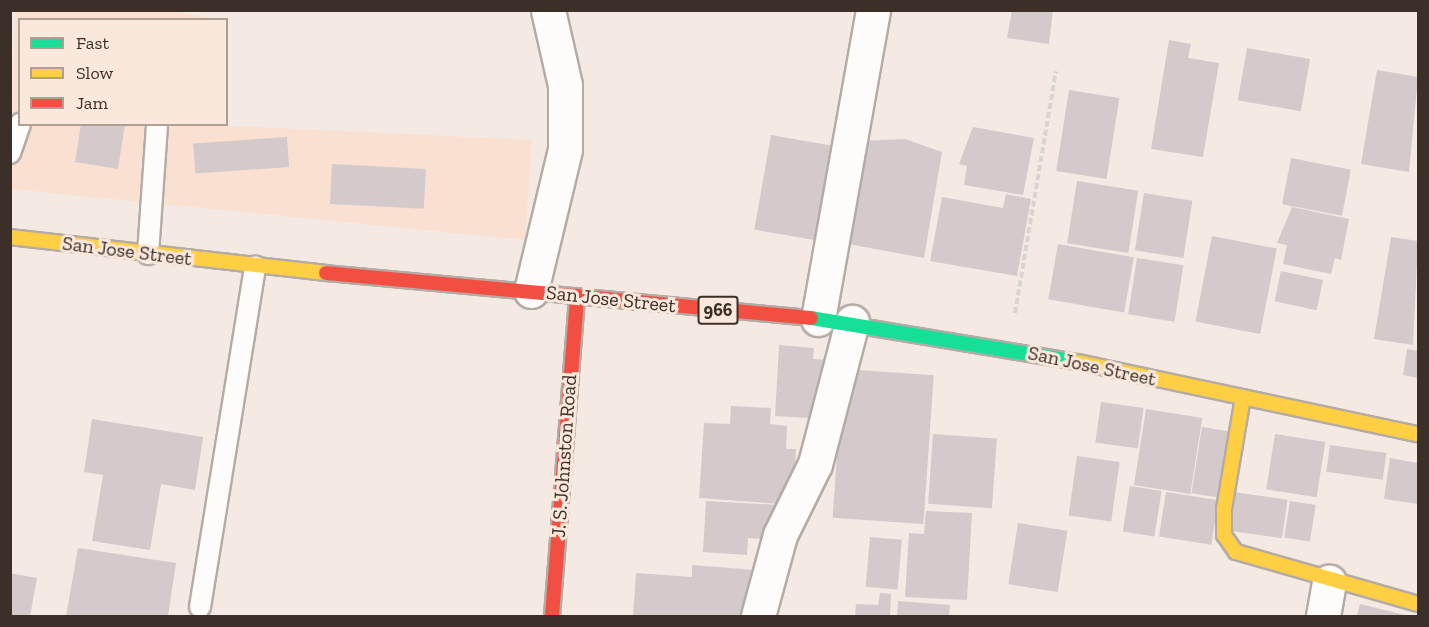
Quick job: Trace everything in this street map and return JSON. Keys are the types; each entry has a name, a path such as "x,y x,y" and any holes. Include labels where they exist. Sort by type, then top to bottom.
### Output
{"main road":[{"name":"San Jose Street","path":"10,237 255,266 852,322 1009,348 1419,434"},
{"name":"J. S. Johnston Road","path":"552,616 577,296"},
{"path":"1243,397 1224,535 1236,552 1329,582 1419,604"}],"street":[{"path":"531,291 565,149 565,85 548,10"},
{"path":"818,319 873,10"},
{"path":"758,616 780,535 815,464 852,322"},
{"path":"1323,616 1329,582"}],"lane":[{"path":"10,153 19,126"},
{"path":"148,254 157,126"},
{"path":"200,607 255,266"}],"path":[{"path":"1009,348 1056,71"}],"shaded area":[{"path":"167,10 210,18 18,18 18,126 228,126 532,140 525,240 11,189 15,11"}],"building":[{"path":"1012,10 1053,10 1049,44 1007,38"},
{"path":"1169,40 1191,44 1188,58 1219,63 1203,157 1151,149"},
{"path":"1247,48 1310,59 1301,111 1238,100"},
{"path":"1377,70 1418,77 1409,172 1361,164"},
{"path":"1069,90 1119,98 1107,179 1056,171"},
{"path":"81,126 125,126 118,169 75,162"},
{"path":"973,127 1034,138 1023,195 964,185 967,166 959,164"},
{"path":"771,135 832,146 815,240 754,230"},
{"path":"287,137 289,167 195,173 193,144"},
{"path":"905,139 942,152 924,258 837,242 857,141"},
{"path":"1291,158 1351,170 1342,216 1282,204"},
{"path":"332,164 426,169 424,209 330,204"},
{"path":"1077,181 1138,191 1128,253 1067,243"},
{"path":"1144,193 1192,201 1183,258 1135,250"},
{"path":"1006,194 1031,199 1017,276 930,261 942,197 1003,208"},
{"path":"1292,207 1349,219 1341,260 1335,258 1331,274 1283,264 1287,245 1277,243"},
{"path":"1212,236 1277,249 1260,334 1195,321"},
{"path":"1391,237 1418,241 1413,345 1374,339"},
{"path":"1058,244 1134,257 1124,313 1048,299"},
{"path":"1137,258 1183,265 1175,322 1128,314"},
{"path":"1281,271 1323,280 1317,310 1275,301"},
{"path":"779,345 814,348 813,359 830,360 826,419 775,416"},
{"path":"1407,349 1418,351 1418,378 1403,375"},
{"path":"843,369 934,375 923,524 833,518"},
{"path":"1101,402 1144,408 1138,449 1095,443"},
{"path":"731,406 771,408 770,424 787,426 786,449 796,449 793,505 699,498 704,423 730,424"},
{"path":"1146,409 1202,418 1190,494 1134,485"},
{"path":"92,419 203,437 195,490 161,484 150,550 92,541 103,475 84,472"},
{"path":"1202,427 1234,432 1223,498 1192,493"},
{"path":"933,434 997,438 992,508 928,504"},
{"path":"1275,434 1325,442 1317,497 1266,489"},
{"path":"1330,445 1386,453 1383,480 1326,472"},
{"path":"1077,456 1120,462 1111,521 1069,515"},
{"path":"1390,458 1418,463 1418,504 1384,499"},
{"path":"1130,486 1162,491 1154,536 1123,531"},
{"path":"1166,492 1218,500 1211,545 1159,536"},
{"path":"1233,492 1287,500 1282,538 1228,531"},
{"path":"706,501 779,505 776,540 748,538 747,555 703,552"},
{"path":"1290,501 1316,505 1310,542 1284,538"},
{"path":"926,511 972,513 967,600 905,597 909,533 924,534"},
{"path":"1018,523 1067,531 1058,592 1008,584"},
{"path":"870,537 902,540 898,590 866,587"},
{"path":"78,548 176,563 168,616 66,616"},
{"path":"692,565 755,570 752,616 633,616 636,573 692,577"},
{"path":"10,573 37,578 30,616 10,616"},
{"path":"880,593 891,594 890,616 855,616 856,604 878,605"},
{"path":"898,601 950,605 949,616 897,616"},
{"path":"1360,604 1409,616 1357,616"}],"traffic: fast":[{"path":"811,318 1078,362"}],"traffic: slow":[{"path":"10,237 326,273"},
{"path":"1078,362 1418,434"},
{"path":"1243,397 1224,509 1224,535 1236,552 1418,604"}],"traffic: jam":[{"path":"326,273 811,318"},
{"path":"552,616 577,296"}]}
